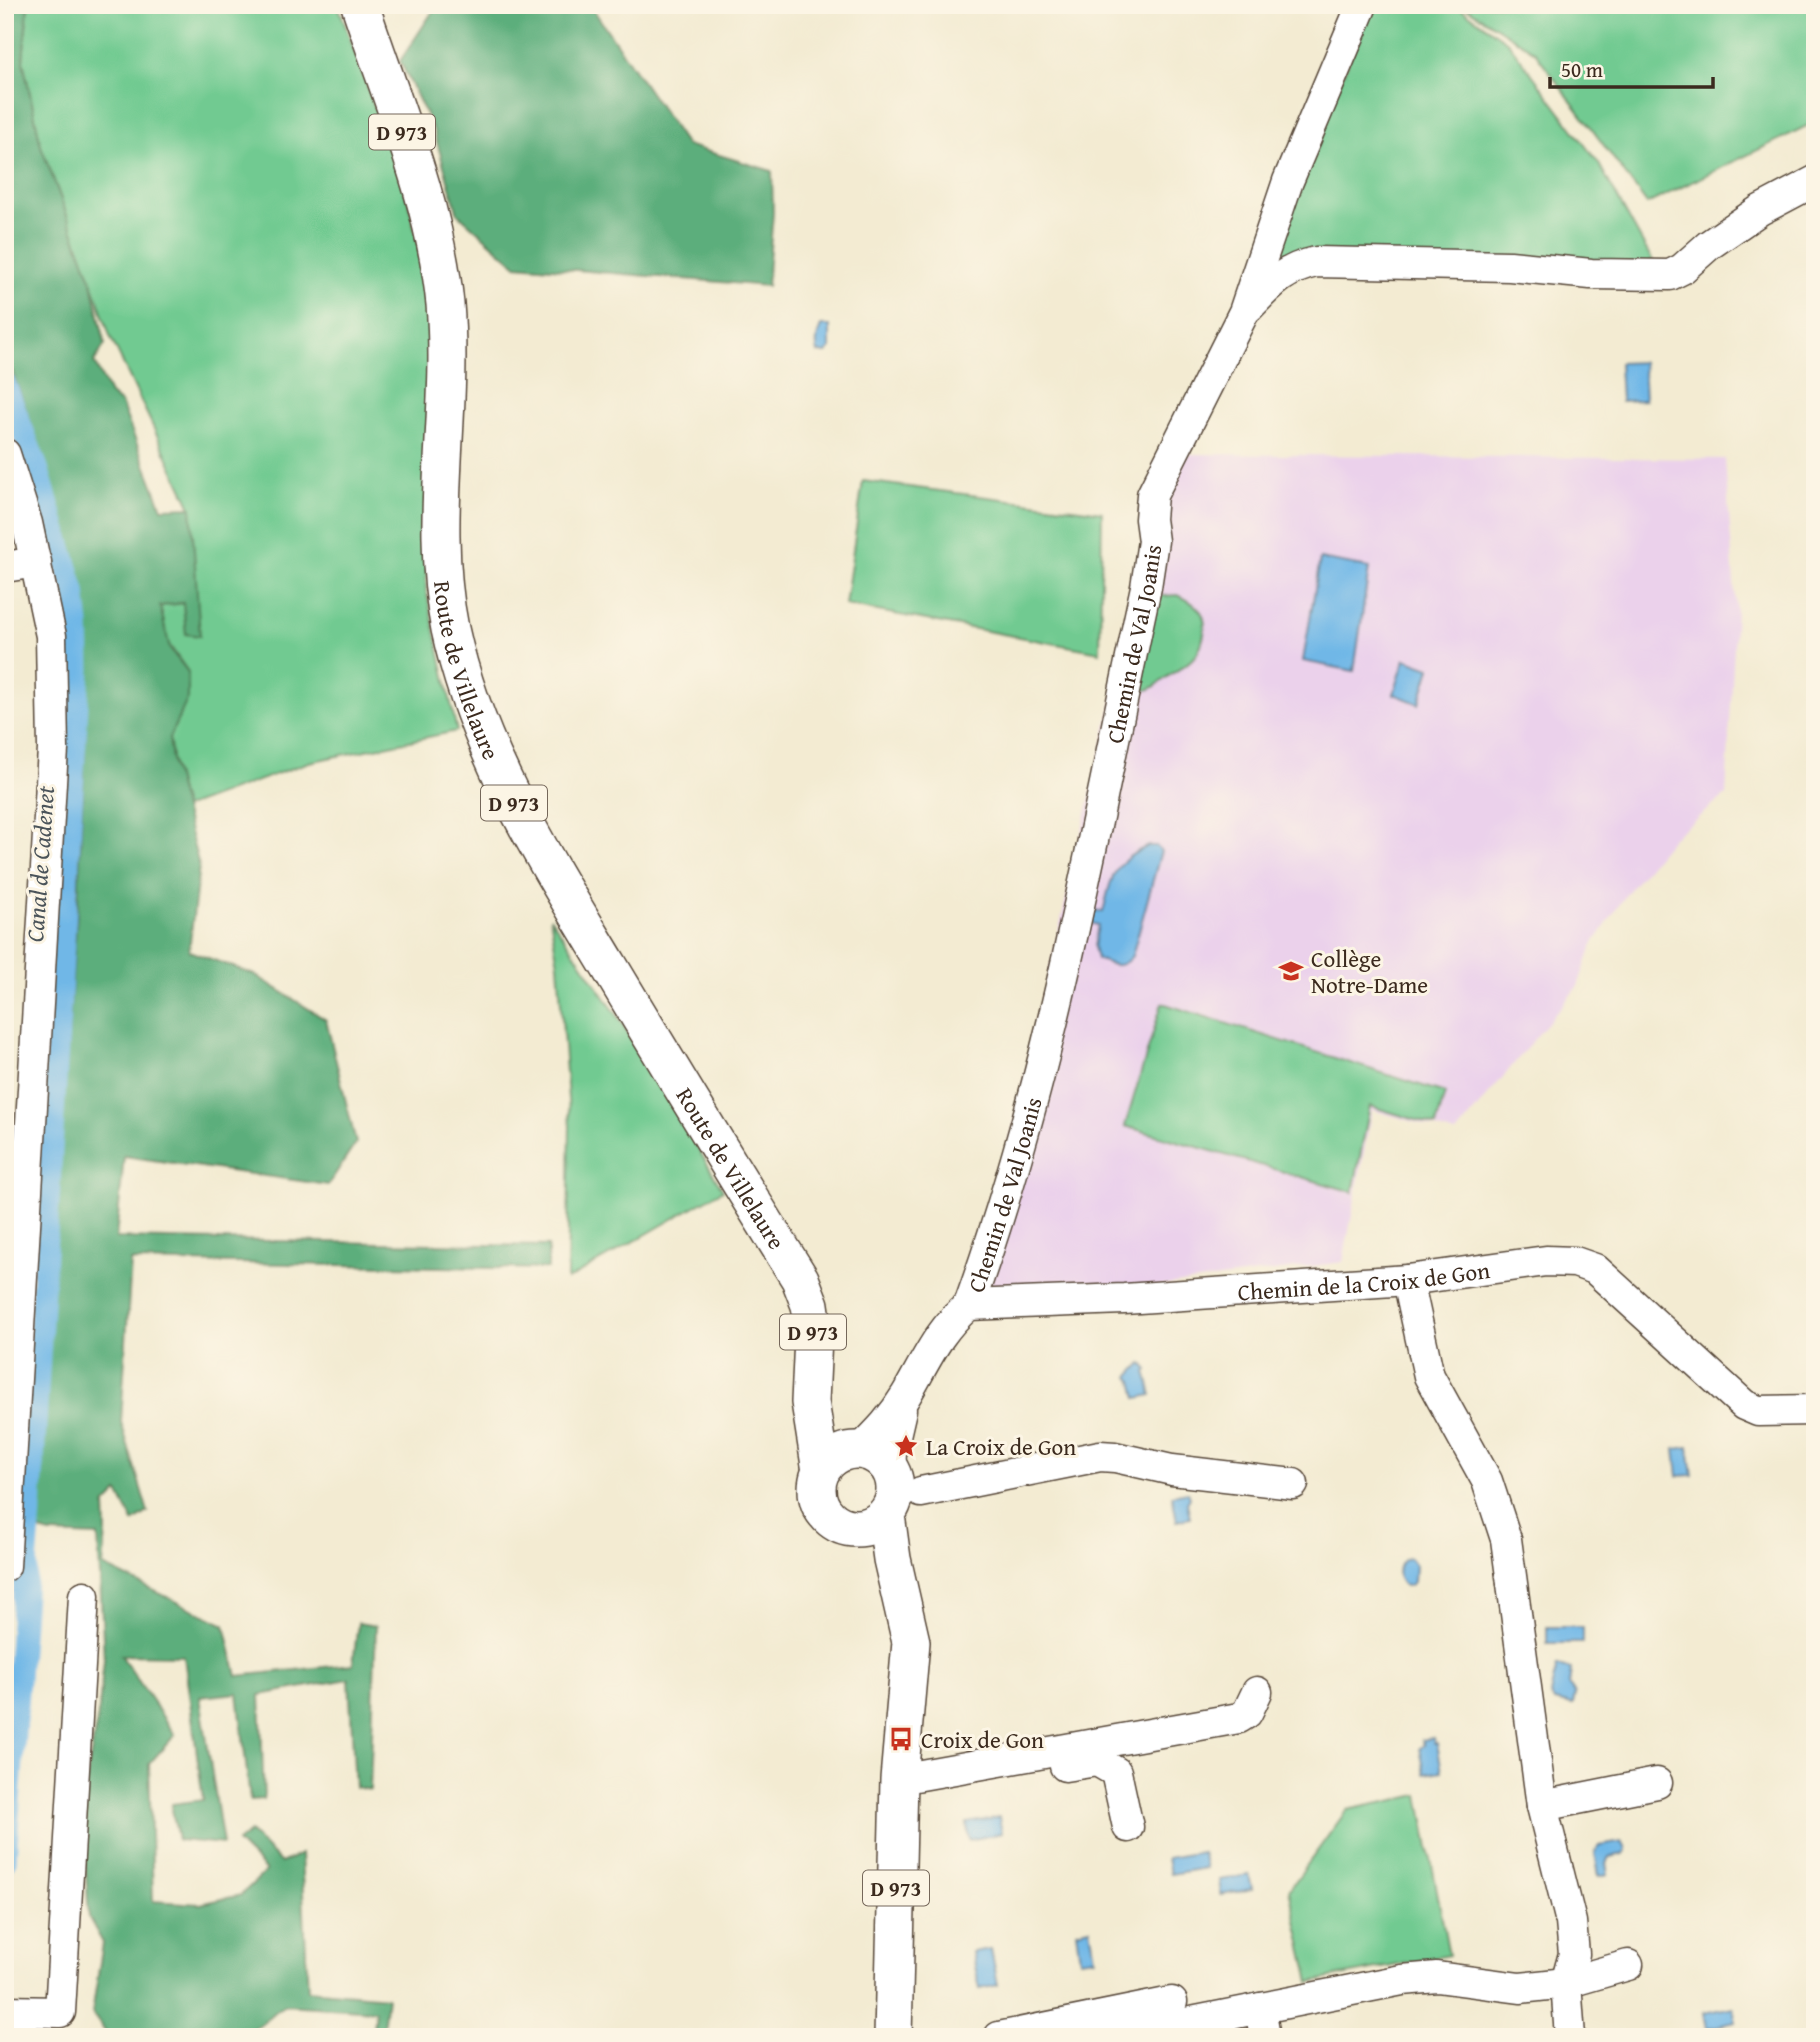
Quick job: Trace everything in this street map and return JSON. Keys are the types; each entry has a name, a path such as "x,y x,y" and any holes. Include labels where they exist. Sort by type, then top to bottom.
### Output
{"main road":[{"name":"Route de Villelaure","path":"360,5 423,195 440,260 447,357 440,535 450,626 463,678 488,751 536,843 800,1279 810,1305 812,1319 811,1417 821,1471"},
{"path":"811,1386 845,1440 859,1450 877,1456 896,1492 867,1527 845,1527 832,1521 823,1511 817,1498 817,1485 821,1471 836,1455 859,1450"},
{"name":"D 973","path":"893,2037 901,1738 911,1642 892,1559 896,1492"},
{"name":"D 973","path":"845,1527 869,1565 885,1603 898,1675 901,1738"}],"street":[{"name":"Chemin de Val Joanis","path":"969,1306 1020,1146 1058,997 1146,587 1153,541 1150,519 1152,495 1244,312 1288,181 1362,5"},
{"path":"1244,312 1283,274 1299,265 1316,262 1510,266 1591,274 1670,275 1682,269 1709,245 1760,210 1815,181"},
{"path":"5,454 36,562 51,636 53,749 5,1566"},
{"path":"5,567 36,562"},
{"name":"Chemin de la Croix de Gon","path":"969,1306 1124,1299 1408,1280 1546,1261 1575,1262 1595,1269 1744,1405 1758,1411 1815,1410"},
{"path":"1408,1280 1429,1376 1487,1481 1506,1539 1542,1806 1571,1922 1574,1954 1566,1983 1570,2037"},
{"path":"859,1450 885,1426 906,1396 938,1338 951,1320 969,1306"},
{"path":"906,1396 891,1453 896,1492 1100,1456 1172,1470 1293,1484"},
{"path":"5,2011 60,2012 84,1596"},
{"path":"899,1787 1239,1718 1247,1713 1258,1692"},
{"path":"899,1787 1097,1760 1116,1772 1128,1827"},
{"path":"1542,1806 1657,1783"},
{"path":"999,2037 1184,2020 1263,2022 1402,1980 1437,1977 1520,1988 1566,1983 1628,1965"},
{"path":"1116,2037 1184,2020"}],"shaded area":[{"path":"1178,454 1725,459 1736,610 1726,795 1672,838 1627,893 1592,946 1578,986 1456,1134 1372,1110 1343,1262 1152,1287 974,1292 1129,630"}],"green space":[{"path":"5,5 28,5 23,61 41,146 92,282 105,344 94,362 110,394 121,403 162,508 191,507 200,636 186,634 183,603 160,606 170,649 188,672 188,698 169,738 173,766 199,866 189,951 255,975 326,1020 356,1143 328,1185 124,1156 116,1238 548,1246 548,1269 131,1261 121,1422 148,1512 133,1522 118,1492 105,1505 103,1566 225,1625 237,1676 353,1664 358,1623 376,1626 370,1790 355,1787 349,1679 260,1695 264,1799 250,1800 238,1693 200,1697 223,1844 178,1840 171,1804 203,1800 184,1656 121,1655 175,1735 149,1764 153,1901 200,1904 241,1895 266,1871 237,1842 250,1832 281,1863 301,1854 308,1990 387,1997 382,2037 372,2037 375,2011 284,2005 244,2037 109,2037 92,2013 103,1943 89,1918 84,1843 86,1782 99,1709 104,1659 98,1536 50,1534 37,1530 48,1316 78,898 86,724 86,635 83,591 42,453 5,352"},
{"path":"28,5 338,5 409,204 433,312 426,590 457,731 309,762 184,808 169,738 188,672 168,643 160,606 184,603 191,507 110,336 41,146 23,61"},
{"path":"437,5 590,5 686,145 772,171 773,213 767,286 516,265 458,214 433,129 400,61"},
{"path":"1371,5 1456,5 1508,42 1599,164 1656,267 1265,269"},
{"path":"1462,5 1815,5 1815,122 1647,204 1535,52"},
{"path":"863,481 1102,512 1100,652 845,605"},
{"path":"1178,595 1193,603 1202,613 1205,625 1200,646 1185,665 1150,689 1139,691 1152,606 1161,596"},
{"path":"550,917 617,1015 723,1190 567,1280 570,1126 558,964"},
{"path":"1162,1003 1445,1093 1436,1126 1370,1106 1353,1192 1125,1126"},
{"path":"1419,1795 1449,1955 1310,1982 1289,1890 1347,1810"},
{"path":"1243,2025 1251,2037 1209,2037 1211,2032"}],"water":[{"path":"821,326 830,326 830,349 826,353 818,353 817,349"},
{"path":"1643,362 1645,400 1621,401 1619,363"},
{"path":"1320,559 1369,568 1354,671 1303,661"},
{"path":"1405,659 1430,668 1419,704 1394,694"},
{"path":"1148,846 1156,846 1161,851 1132,956 1120,965 1097,959 1094,947 1098,925 1087,922 1091,910 1103,912 1115,872 1127,858"},
{"path":"1142,1363 1148,1370 1146,1372 1152,1395 1137,1398 1133,1381 1129,1377"},
{"path":"1689,1447 1693,1475 1678,1476 1675,1449"},
{"path":"1188,1492 1190,1518 1177,1521 1172,1495"},
{"path":"1410,1558 1415,1565 1414,1582 1405,1586 1400,1580 1399,1568 1405,1559"},
{"path":"1547,1627 1583,1627 1583,1643 1547,1643"},
{"path":"1557,1666 1571,1669 1569,1685 1575,1694 1573,1705 1554,1701 1550,1694"},
{"path":"1433,1738 1434,1743 1437,1743 1442,1771 1425,1774 1420,1748 1424,1745 1422,1740"},
{"path":"999,1817 1002,1833 969,1840 967,1823"},
{"path":"1622,1842 1626,1849 1624,1854 1609,1857 1606,1863 1608,1874 1599,1876 1595,1853 1599,1846"},
{"path":"1202,1852 1206,1868 1170,1874 1167,1858"},
{"path":"1249,1875 1252,1889 1221,1895 1219,1880"},
{"path":"1090,1928 1095,1958 1080,1960 1076,1931"},
{"path":"991,1949 998,1985 980,1989 972,1952"},
{"path":"1733,2007 1736,2022 1707,2028 1704,2013"}],"waterway":[{"name":"Canal de Cadenet","path":"5,385 37,468 74,591 79,669 30,1510 5,1860"}],"place":[{"name":"Collège Notre-Dame","path":"1291,971"},
{"name":"La Croix de Gon","path":"906,1446"},
{"name":"Croix de Gon","path":"901,1739"}]}
